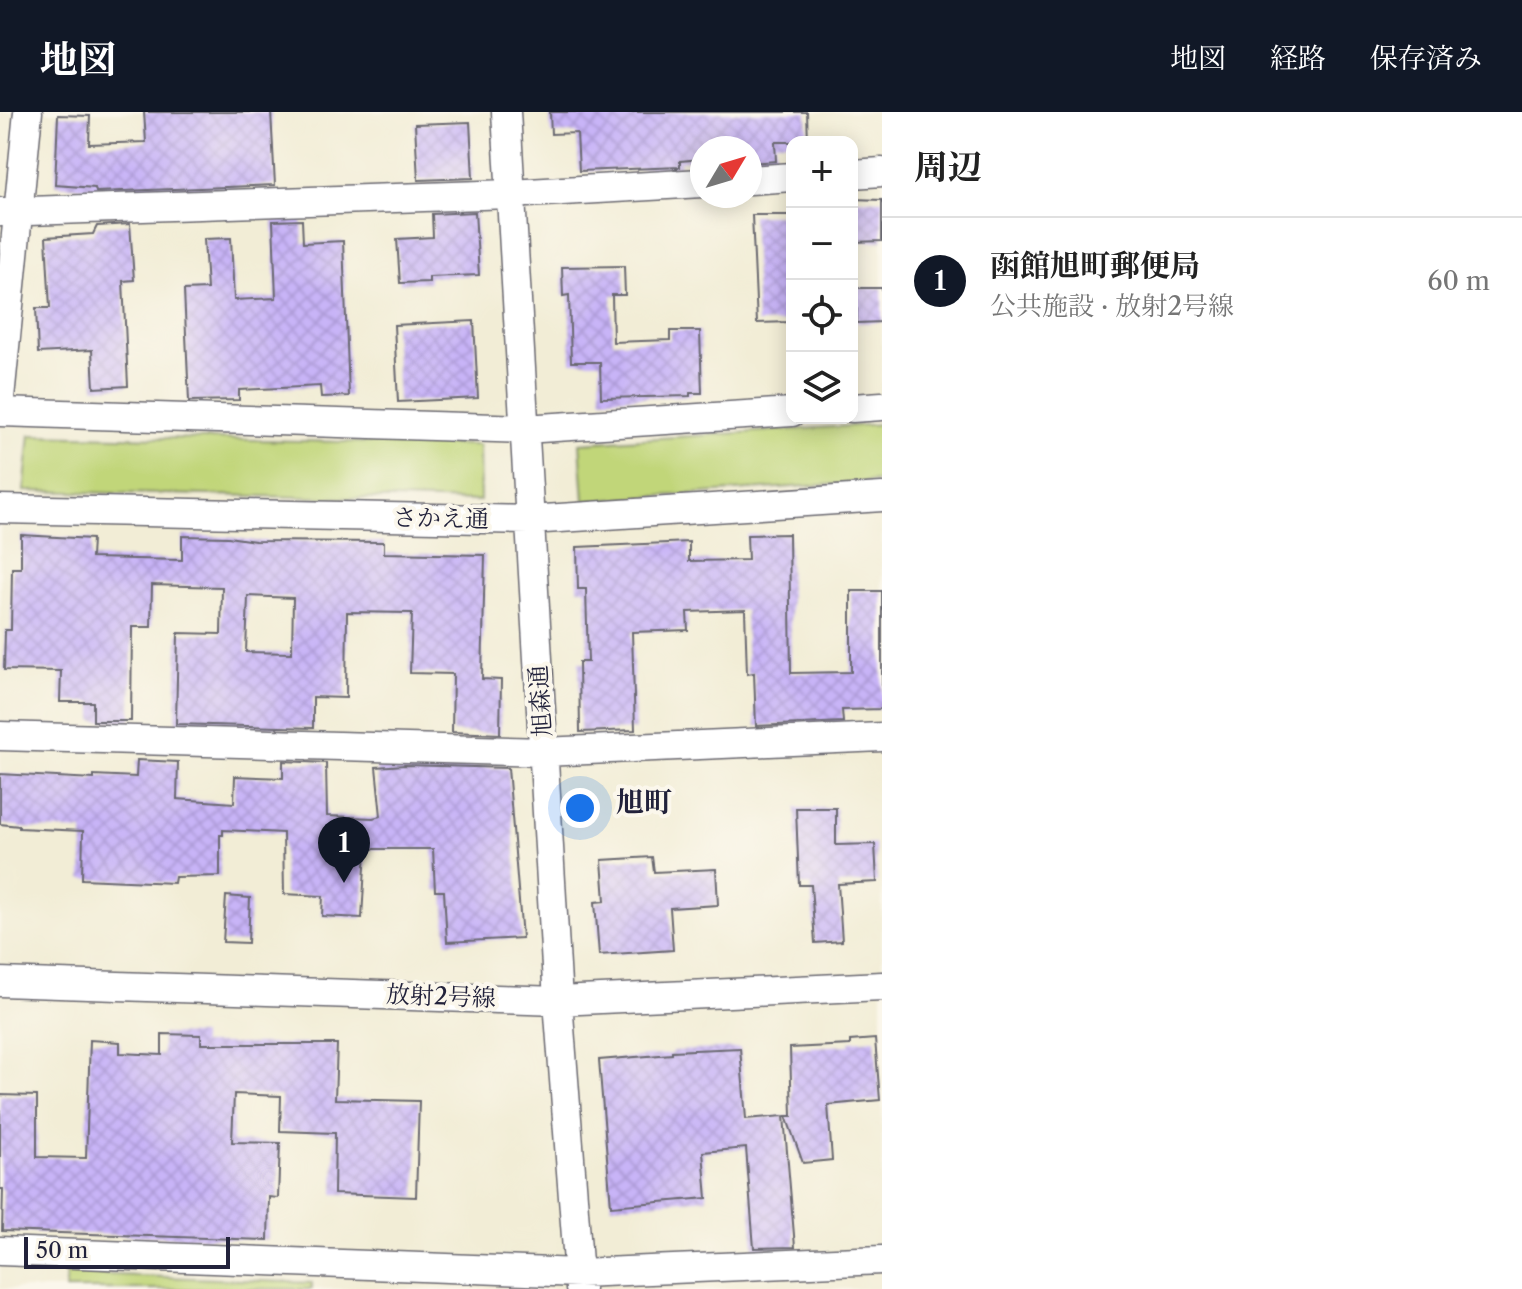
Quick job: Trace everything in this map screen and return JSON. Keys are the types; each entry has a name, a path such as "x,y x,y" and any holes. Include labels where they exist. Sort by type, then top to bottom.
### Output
{"street":[{"path":"0,398 9,212 28,112"},
{"name":"旭森通","path":"506,112 558,1001 579,1281"},
{"path":"858,174 882,172"},
{"path":"762,179 786,177"},
{"path":"9,212 510,194 690,184"},
{"path":"858,408 882,406"},
{"path":"0,412 524,429 786,412"},
{"name":"さかえ通","path":"0,509 529,520 882,497"},
{"path":"0,736 543,752 882,737"},
{"name":"放射2号線","path":"0,982 558,1001 882,986"},
{"path":"0,1251 579,1281 882,1260"}],"green space":[{"path":"882,424 882,481 584,501 580,443"},
{"path":"30,435 479,445 480,501 24,491"},
{"path":"66,1273 312,1283 312,1289 66,1289"}],"building":[{"path":"144,112 271,112 275,185 96,192 95,188 55,185 58,115 90,116 89,144 146,142"},
{"path":"550,112 807,112 808,136 786,136 786,142 775,142 776,161 762,162 762,136 690,136 690,160 680,161 680,167 579,171 577,133 551,134"},
{"path":"470,122 473,178 418,180 415,124"},
{"path":"858,199 882,200 882,241 858,242"},
{"path":"475,212 479,275 429,277 429,282 400,283 397,239 433,237 432,214"},
{"path":"752,215 786,215 786,322 757,323"},
{"path":"302,220 303,243 343,241 349,396 321,397 320,386 239,390 239,400 189,401 184,290 207,289 204,239 231,238 234,300 276,298 273,221"},
{"path":"130,224 134,280 123,281 128,386 94,388 92,350 38,353 36,308 50,308 46,237 93,234 97,226"},
{"path":"624,266 625,295 612,295 613,342 670,340 670,331 700,331 702,393 690,393 690,396 601,398 600,362 571,362 569,295 563,296 562,267"},
{"path":"858,288 882,288 882,322 858,323"},
{"path":"474,321 478,398 398,402 394,325"},
{"path":"789,534 791,673 851,672 851,591 882,591 882,709 842,710 843,722 756,726 754,673 747,674 745,610 687,612 688,630 632,632 635,730 580,732 579,662 588,662 586,589 578,589 577,547 689,542 689,561 748,560 747,535"},
{"path":"21,535 92,539 91,558 182,560 182,536 255,541 384,542 384,553 485,555 482,679 501,680 500,734 452,732 453,674 410,673 412,613 347,612 346,698 313,697 313,728 176,724 178,633 221,634 222,587 152,585 151,627 132,627 131,721 93,721 93,702 60,702 61,671 4,670 5,630 11,630 12,568 21,568","holes":["248,596 293,598 292,653 246,652"]},
{"path":"137,760 178,762 177,799 234,803 235,776 283,778 283,761 326,763 327,816 373,818 381,816 376,767 508,768 522,938 447,942 444,891 435,891 433,849 366,849 362,918 322,916 323,896 284,894 283,833 223,830 223,835 220,835 220,876 175,877 174,883 82,879 83,831 0,824 0,774 94,779 94,775 136,777"},
{"path":"796,808 836,808 836,845 875,844 877,882 838,884 842,941 815,943 811,885 799,885"},
{"path":"652,857 654,872 716,869 718,905 670,908 673,950 599,955 595,902 605,901 602,860"},
{"path":"226,896 250,898 248,943 223,942"},
{"path":"162,1034 201,1035 201,1044 337,1044 335,1099 419,1101 416,1197 334,1194 335,1133 280,1131 281,1096 234,1094 232,1142 280,1143 278,1198 269,1197 268,1240 2,1231 0,1095 37,1096 37,1157 86,1158 90,1040 120,1042 120,1053 162,1055"},
{"path":"875,1039 880,1100 828,1105 832,1160 803,1163 786,1116 792,1116 790,1048 850,1045 850,1041"},
{"path":"740,1048 746,1119 784,1116 795,1247 754,1248 746,1148 703,1152 707,1198 611,1206 599,1060 672,1054 672,1051"}],"place":[{"name":"函館旭町郵便局","path":"344,883"}],"district":[{"name":"旭町","path":"644,802"}]}
